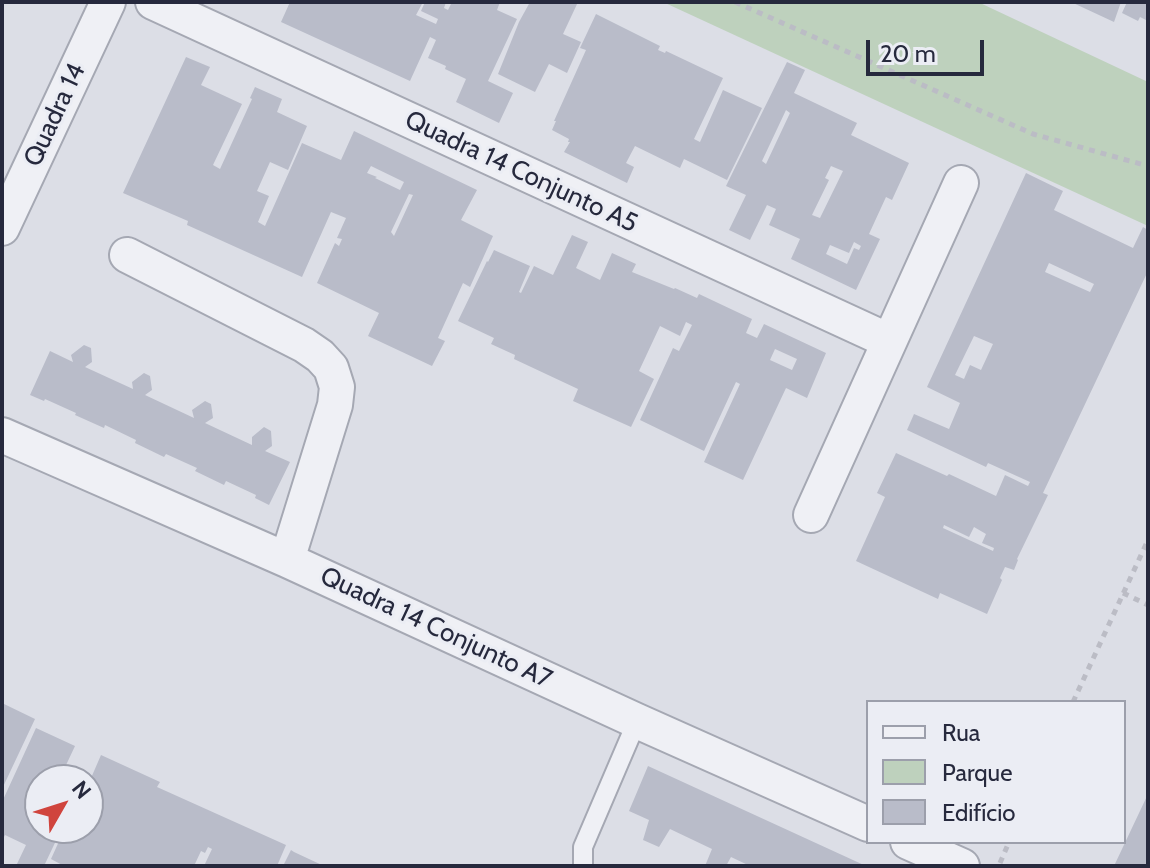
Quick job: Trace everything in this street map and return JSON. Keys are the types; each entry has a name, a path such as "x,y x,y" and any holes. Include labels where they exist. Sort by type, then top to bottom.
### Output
{"street":[{"name":"Quadra 14","path":"2,228 108,2"},
{"name":"Quadra 14 Conjunto A5","path":"153,2 889,341"},
{"path":"811,515 961,183"},
{"path":"127,255 304,345 331,368 337,387 335,405 287,560"},
{"name":"Quadra 14 Conjunto A7","path":"2,435 287,560 866,823"},
{"path":"912,844 962,866"}],"lane":[{"path":"583,866 583,847 637,721"}],"path":[{"path":"735,2 1033,134 1148,166"},
{"path":"1074,700 1148,540"},
{"path":"1123,593 1148,605"},
{"path":"998,866 1008,844"}],"green space":[{"path":"663,2 978,2 1148,82 1148,226"}],"building":[{"path":"290,2 423,2 416,15 436,24 438,19 421,11 425,2 446,2 444,8 448,10 452,2 500,2 497,10 517,19 488,81 513,93 499,123 456,102 466,79 428,58 436,40 430,37 410,81 281,22"},
{"path":"530,2 578,2 563,34 581,42 567,73 549,64 535,92 498,74"},
{"path":"1071,2 1121,2 1114,22"},
{"path":"1127,2 1148,2 1148,21 1140,17 1138,21 1122,13"},
{"path":"596,14 660,46 658,50 723,78 694,139 700,142 723,90 762,108 727,180 684,159 680,168 635,146 626,163 634,167 627,183 564,152 570,142 552,130 554,121 586,50 580,48"},
{"path":"186,57 210,67 201,85 242,104 213,165 220,169 255,87 282,99 277,112 307,126 288,170 270,162 257,191 269,196 258,222 265,226 302,143 341,160 354,131 477,190 461,220 493,236 470,287 463,283 438,338 445,341 432,366 368,336 379,313 317,283 335,243 339,246 342,239 337,238 346,218 331,212 302,277 123,193","holes":["371,166 404,182 400,190 367,173","409,194 413,195 394,236 391,232"]},
{"path":"787,62 805,70 794,93 857,123 851,135 909,163 892,200 886,197 869,234 880,239 856,290 791,259 800,239 769,225 776,209 767,205 750,240 729,230 746,195 726,186","holes":["786,110 790,113 766,164 762,161","831,166 843,171 820,218 812,215 829,180 825,178","854,242 861,246 859,250 854,248 847,264 826,254 830,245 849,253"]},
{"path":"1026,173 1063,191 1054,210 1133,248 1143,227 1148,230 1148,271 1043,493 1048,495 1014,570 1005,567 987,614 940,593 938,599 856,561 885,497 877,493 896,453 996,496 1005,475 1028,486 1030,482 988,463 986,467 907,430 914,414 949,429 960,403 927,387","holes":["1049,263 1094,284 1090,292 1045,272","974,336 993,344 981,370 970,365 964,379 955,375","944,525 969,537 974,527 986,534 982,543 994,548 993,551 943,528"]},
{"path":"572,235 588,242 576,268 600,280 612,253 636,264 632,272 697,298 699,294 752,319 746,333 757,338 764,324 826,353 807,398 786,388 743,480 704,462 740,384 736,382 704,451 640,420 673,348 679,351 692,325 686,322 680,336 660,326 639,371 654,379 631,427 573,401 578,389 514,359 515,355 491,344 494,338 458,321 494,250 530,266 521,293 534,266 553,275","holes":["775,349 797,359 792,370 770,360"]},
{"path":"84,345 91,348 92,362 85,367 133,389 132,382 144,373 150,376 152,390 145,395 194,418 192,410 205,401 211,404 213,418 205,423 252,445 252,437 264,427 271,431 272,446 265,451 290,462 269,505 255,498 256,495 226,481 224,485 195,471 197,468 166,454 164,457 105,425 104,428 45,399 30,395 50,351 73,362 71,355"},
{"path":"2,703 35,719 2,789"},
{"path":"36,728 75,746 67,764 24,764 24,844 54,844 44,866 16,866 26,845 5,835 2,841 2,802"},
{"path":"101,755 160,782 157,787 286,845 277,866 204,866 212,849 208,847 205,853 201,851 194,866 64,866 51,859 58,844 104,844 104,764 97,764"},
{"path":"648,766 866,866 750,866 731,857 726,866 705,866 712,849 670,829 659,847 643,840 649,820 629,811"},
{"path":"1148,794 1148,866 1114,866"},
{"path":"291,850 294,852 324,866 283,866"}]}
